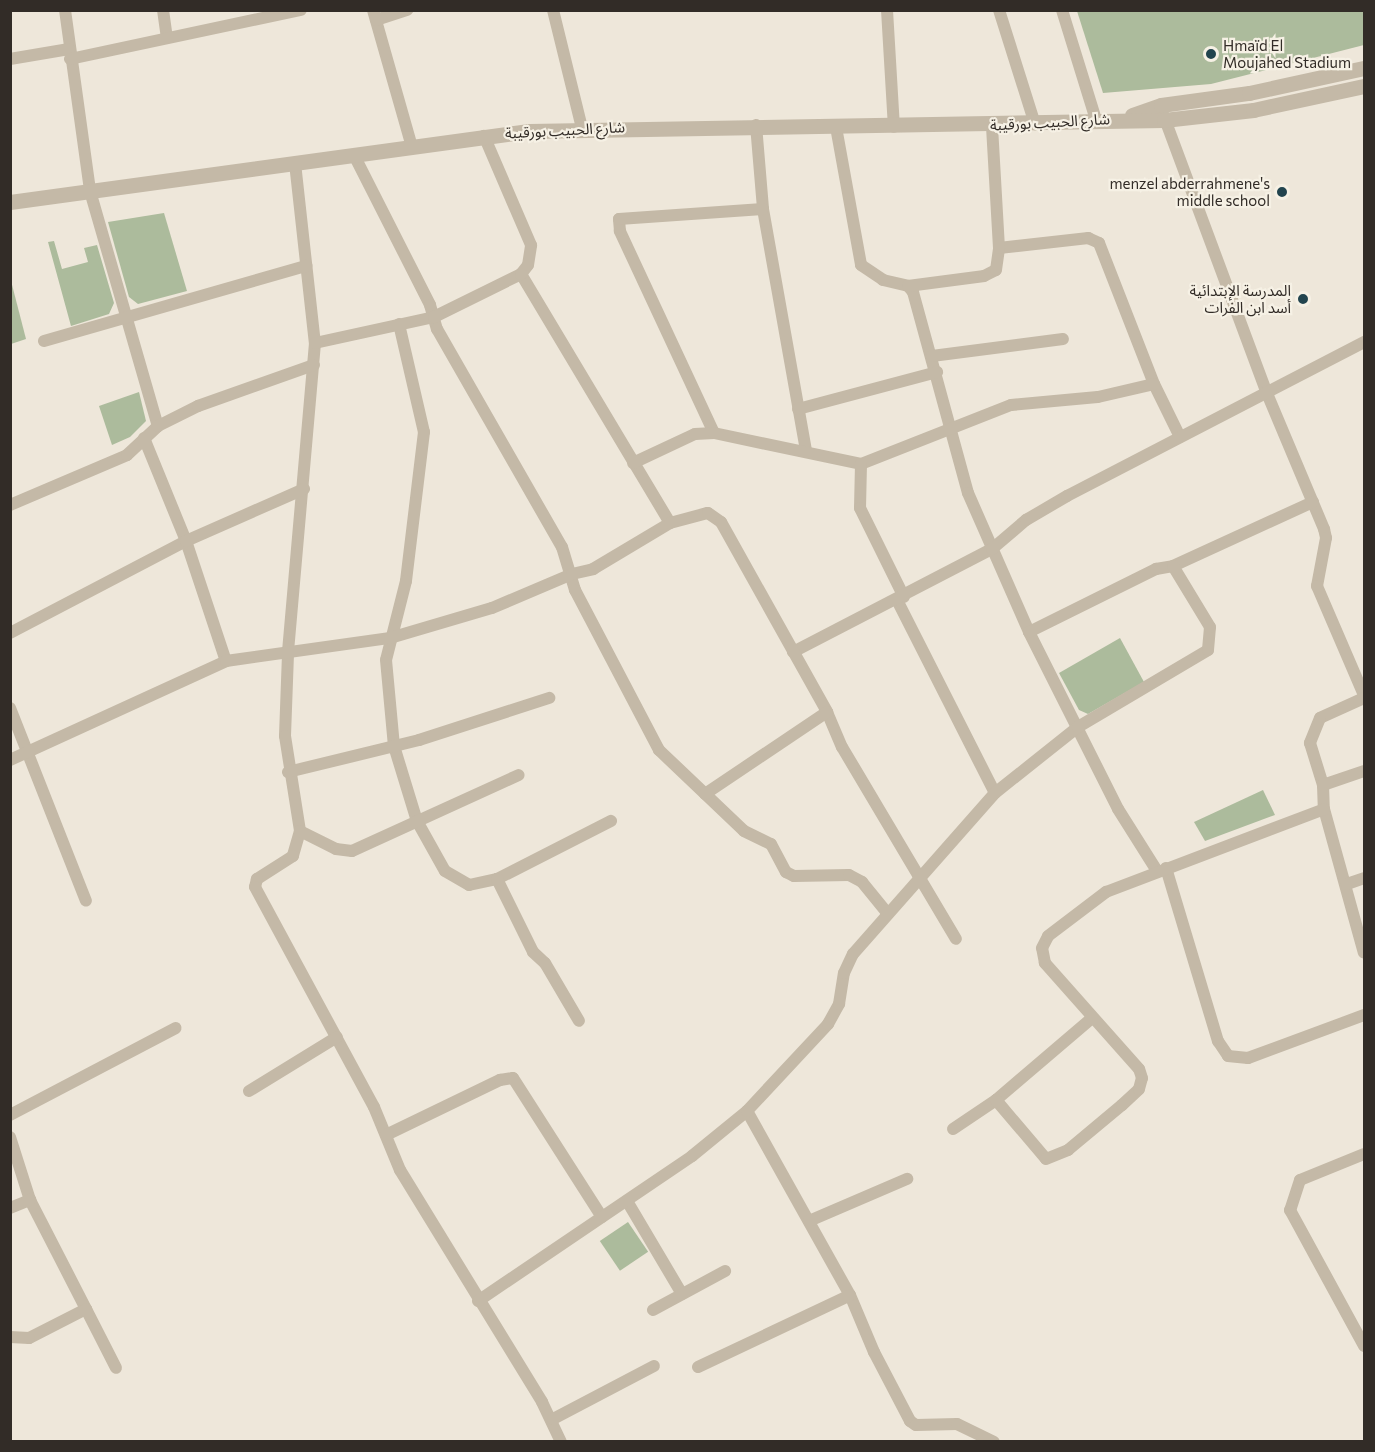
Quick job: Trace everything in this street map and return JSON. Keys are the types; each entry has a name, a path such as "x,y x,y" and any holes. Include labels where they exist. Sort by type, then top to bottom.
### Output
{"street":[{"path":"65,10 90,191 158,426"},
{"path":"163,10 167,37"},
{"path":"10,59 70,54 301,10"},
{"path":"406,10 374,15 412,147"},
{"path":"553,10 582,128"},
{"path":"887,10 894,127"},
{"path":"999,10 1035,124"},
{"path":"1062,10 1096,120"},
{"path":"1163,112 1365,68"},
{"path":"1163,112 1253,110 1365,86"},
{"path":"1163,112 1266,392 1326,538 1317,586 1365,696 1328,712 1314,724 1310,743 1323,785 1324,809 1365,953"},
{"name":"شارع الحبيب بورقيبة","path":"10,202 484,136 582,128 1035,124 1123,118 1163,112"},
{"path":"756,125 763,209 806,450"},
{"path":"836,127 861,265 884,280 908,286 992,274 999,264 992,125"},
{"path":"315,343 434,318 521,274 532,258 531,245 484,136"},
{"path":"354,155 434,318 562,547 575,590 659,750 744,831 771,844 786,872 794,876 849,875 862,882 888,914"},
{"path":"295,163 315,343 288,654 288,772 300,831 293,856 257,879 255,887 337,1037 386,1135 400,1170 552,1419 561,1442"},
{"path":"714,433 620,231 619,219 763,209"},
{"path":"999,248 1094,239 1154,384 1180,437"},
{"path":"44,341 306,266"},
{"path":"521,274 670,523"},
{"path":"908,286 932,356 968,493 1029,632 1118,809 1162,869 1218,1041 1228,1056 1248,1058 1365,1015"},
{"path":"399,324 424,432 405,581 386,660 394,746 417,821 445,871 455,880 469,885 497,879 610,821"},
{"path":"932,356 1063,339"},
{"path":"794,652 992,549 1026,520 1180,437 1365,342"},
{"path":"10,506 127,455 158,426 198,406 314,365"},
{"path":"798,409 936,372"},
{"path":"633,463 695,434 714,433 806,450 861,464 1018,404 1098,398 1154,384"},
{"path":"144,438 186,541 226,660"},
{"path":"861,464 860,508 900,598 995,793"},
{"path":"10,633 186,541 304,489"},
{"path":"1029,632 1156,569 1173,566 1313,502"},
{"path":"10,760 226,660 288,654 390,638 492,608 572,574 593,569 670,523 708,513 721,522 827,712 842,747 918,880 956,939"},
{"path":"478,1301 692,1156 747,1111 828,1024 839,1004 844,973 853,954 995,793 1078,727 1208,650 1210,627 1173,566"},
{"path":"288,772 394,746 549,698"},
{"path":"10,708 86,902"},
{"path":"705,794 827,712"},
{"path":"1323,785 1365,771"},
{"path":"300,831 336,849 352,851 519,775"},
{"path":"996,1100 1039,1155 1046,1159 1068,1150 1139,1089 1142,1078 1128,1055 1092,1018 1045,963 1042,948 1058,926 1106,892 1324,809"},
{"path":"1347,884 1365,878"},
{"path":"497,879 533,952 545,963 579,1021"},
{"path":"952,1129 996,1100 1092,1018"},
{"path":"10,1115 176,1028"},
{"path":"249,1091 337,1037"},
{"path":"386,1135 500,1080 513,1078 603,1217"},
{"path":"747,1111 850,1295 874,1352 910,1421 916,1425 957,1424 994,1442"},
{"path":"10,1137 30,1200 116,1368"},
{"path":"1365,1154 1300,1180 1290,1210 1365,1346"},
{"path":"809,1221 908,1179"},
{"path":"10,1208 30,1200"},
{"path":"627,1201 682,1294"},
{"path":"653,1310 725,1271"},
{"path":"698,1367 850,1295"},
{"path":"10,1337 29,1338 86,1309"},
{"path":"552,1419 654,1366"}],"green space":[{"name":"Hmaïd El Moujahed Stadium","path":"1077,11 1364,11 1364,45 1211,84 1103,93"},
{"path":"164,213 187,291 138,304 129,297 108,222"},
{"path":"54,241 62,269 88,262 84,248 97,245 114,303 109,314 71,326 48,242"},
{"path":"10,277 26,339 11,344 10,344"},
{"path":"139,392 146,421 130,437 112,445 99,406"},
{"path":"1120,638 1144,682 1088,714 1079,710 1059,673"},
{"path":"1263,790 1275,815 1205,841 1194,822"},
{"path":"628,1222 648,1252 620,1271 600,1241"}],"place":[{"name":"Hmaïd El Moujahed Stadium","path":"1211,54"},
{"name":"menzel abderrahmene's middle school","path":"1282,192"},
{"name":"المدرسة الإبتدائية أسد ابن الفرات","path":"1303,299"}]}
